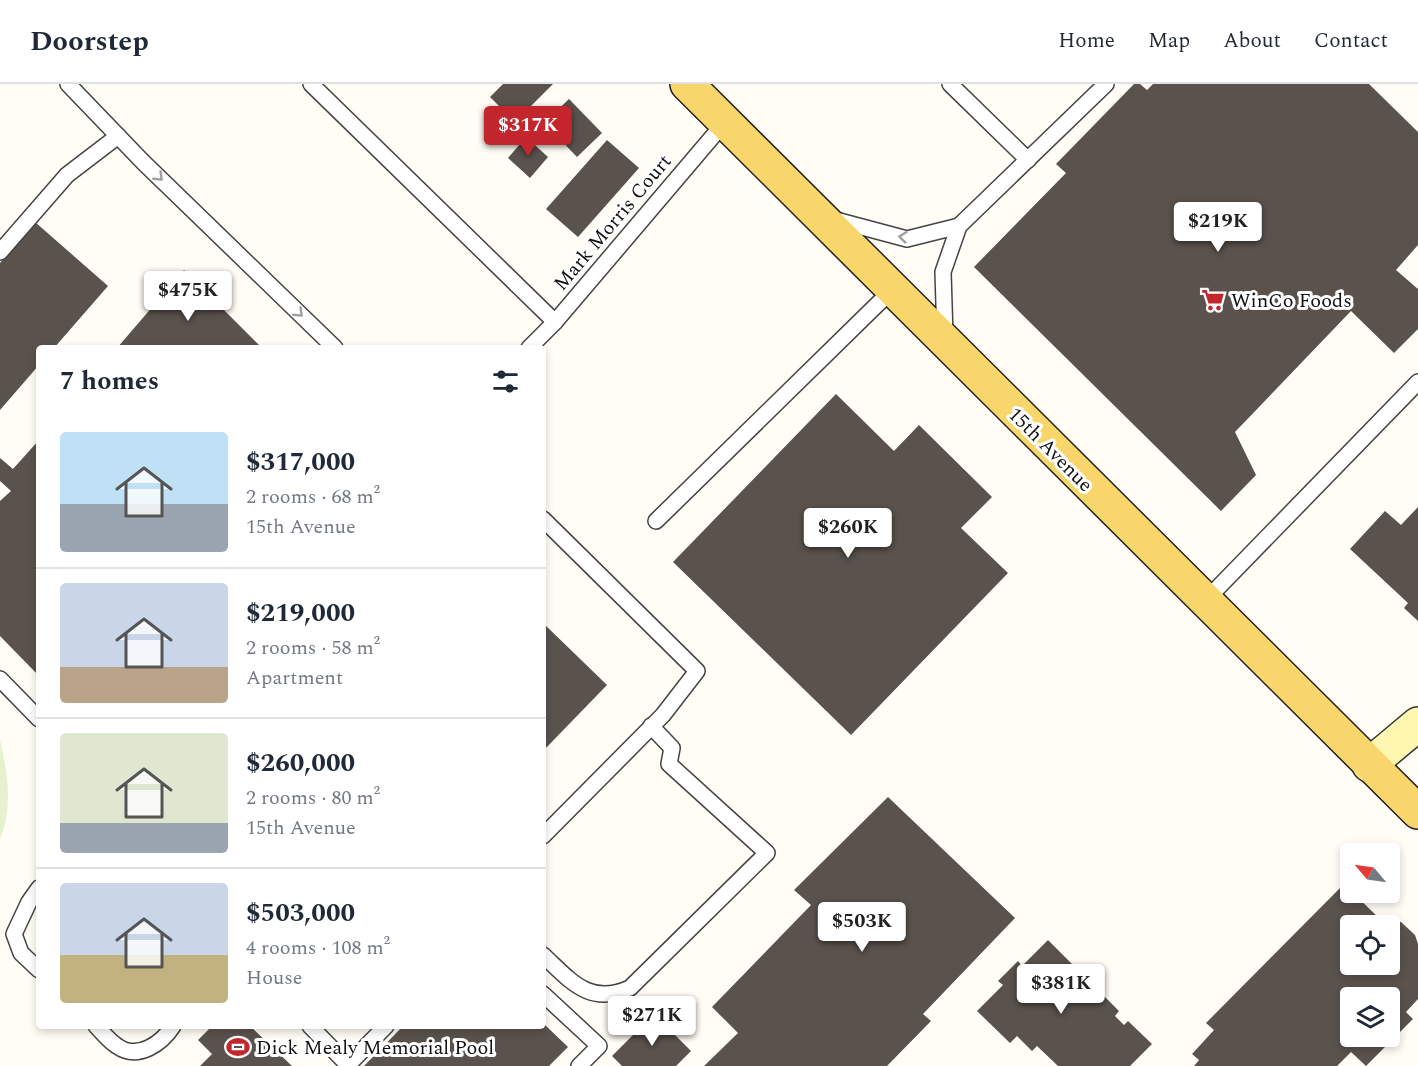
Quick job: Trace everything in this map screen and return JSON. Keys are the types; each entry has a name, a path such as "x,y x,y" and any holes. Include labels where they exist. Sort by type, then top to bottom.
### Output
{"main road":[{"name":"15th Avenue","path":"687,84 1418,812"},
{"path":"1369,765 1418,724"}],"lane":[{"path":"68,84 118,136 332,345"},
{"path":"311,84 555,322"},
{"path":"950,84 1028,160"},
{"path":"945,343 943,272 959,226 1107,84"},
{"name":"Mark Morris Court","path":"532,345 555,322 725,122"},
{"path":"0,252 67,175 118,136"},
{"path":"819,216 907,239 959,226"},
{"path":"656,521 892,290"},
{"path":"1204,601 1418,382"},
{"path":"546,522 697,671 651,726 546,833"},
{"path":"0,679 36,716"},
{"path":"546,958 579,987 591,993 611,995 630,988 767,853 669,764 672,748 651,726"},
{"path":"36,892 14,934 21,953 36,967"},
{"path":"546,997 598,1046 579,1066"},
{"path":"99,1029 118,1048 142,1052 165,1039 171,1029"},
{"path":"313,1029 349,1065 383,1029"}],"green space":[{"path":"0,740 8,802 0,839"}],"building":[{"path":"503,84 553,84 515,122 490,97"},
{"name":"WinCo Foods","path":"1134,84 1140,84 1147,90 1153,84 1369,84 1418,132 1418,245 1396,270 1418,289 1418,329 1394,353 1351,311 1235,432 1256,475 1221,511 974,267 1066,173 1056,164"},
{"path":"569,99 602,133 577,157 544,123"},
{"path":"526,137 548,157 530,178 508,158"},
{"path":"607,140 639,168 578,237 546,209"},
{"path":"35,222 108,286 57,345 36,345 36,368 0,410 0,263"},
{"path":"184,270 259,345 120,345"},
{"path":"836,394 894,451 919,425 992,497 961,528 1008,573 851,735 673,562"},
{"path":"36,443 36,673 0,636 0,501 11,491 0,481 0,458 13,469"},
{"path":"1418,507 1418,621 1404,608 1408,603 1350,549 1385,511 1401,525"},
{"path":"546,626 607,685 546,748"},
{"path":"888,797 1015,918 923,1014 931,1021 887,1066 704,1066 738,1033 712,1007 811,905 794,890"},
{"path":"1340,888 1340,903 1364,903 1376,915 1340,915 1340,975 1400,975 1400,922 1415,935 1418,944 1418,999 1406,1012 1413,1019 1400,1032 1400,987 1340,987 1340,1047 1385,1047 1366,1066 1351,1052 1337,1066 1194,1066 1199,1060 1192,1054 1214,1030 1206,1023"},
{"path":"1048,940 1083,975 1074,985 1085,997 1095,987 1119,1011 1115,1016 1124,1025 1128,1021 1152,1044 1130,1066 1058,1066 1037,1046 1032,1051 1017,1036 1010,1043 977,1011 1003,985 998,981 1018,961 1022,966"},
{"path":"654,1014 691,1051 676,1066 622,1066 612,1056"},
{"path":"546,1026 568,1047 549,1066 364,1066 400,1029 546,1029"},
{"name":"Dick Mealy Memorial Pool","path":"209,1029 253,1029 292,1066 200,1066 212,1054 198,1040"}],"place":[{"name":"WinCo Foods","path":"1213,300"},
{"name":"Dick Mealy Memorial Pool","path":"238,1047"}]}
